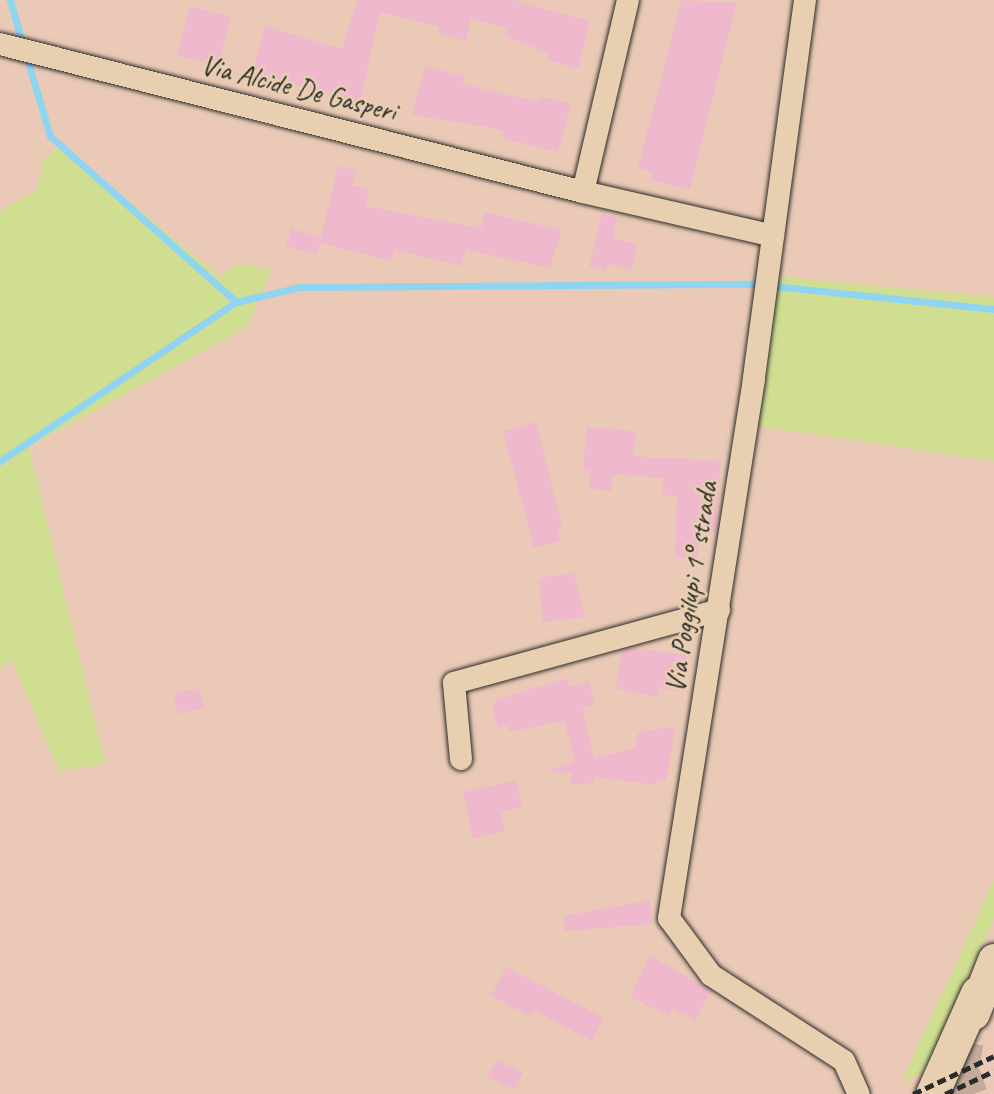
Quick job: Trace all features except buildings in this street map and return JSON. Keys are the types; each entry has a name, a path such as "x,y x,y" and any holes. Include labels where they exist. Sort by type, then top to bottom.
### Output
{"main road":[{"path":"932,1094 994,960"},
{"path":"967,1042 977,993"}],"street":[{"path":"583,192 628,0"},
{"name":"Via Poggilupi 1° strada","path":"805,0 719,610 669,918 711,975 844,1061 859,1094"},
{"name":"Via Alcide De Gasperi","path":"0,44 583,192 773,236"},
{"path":"461,759 454,683 719,610"}],"green space":[{"path":"61,145 220,277 238,263 271,270 247,327 29,447 105,764 59,771 12,660 0,667 0,211 37,190 43,160"},
{"path":"775,276 994,297 994,461 752,425"},
{"path":"994,880 994,919 928,1070 901,1083"}],"waterway":[{"path":"10,0 23,45"},
{"path":"26,55 50,136 236,302"},
{"path":"0,461 236,302 300,287 755,284 994,309"}],"tunnel":[{"path":"967,1042 962,1069 971,1094"}],"railway":[{"path":"913,1094 994,1056"},
{"path":"945,1094 994,1071"}]}
